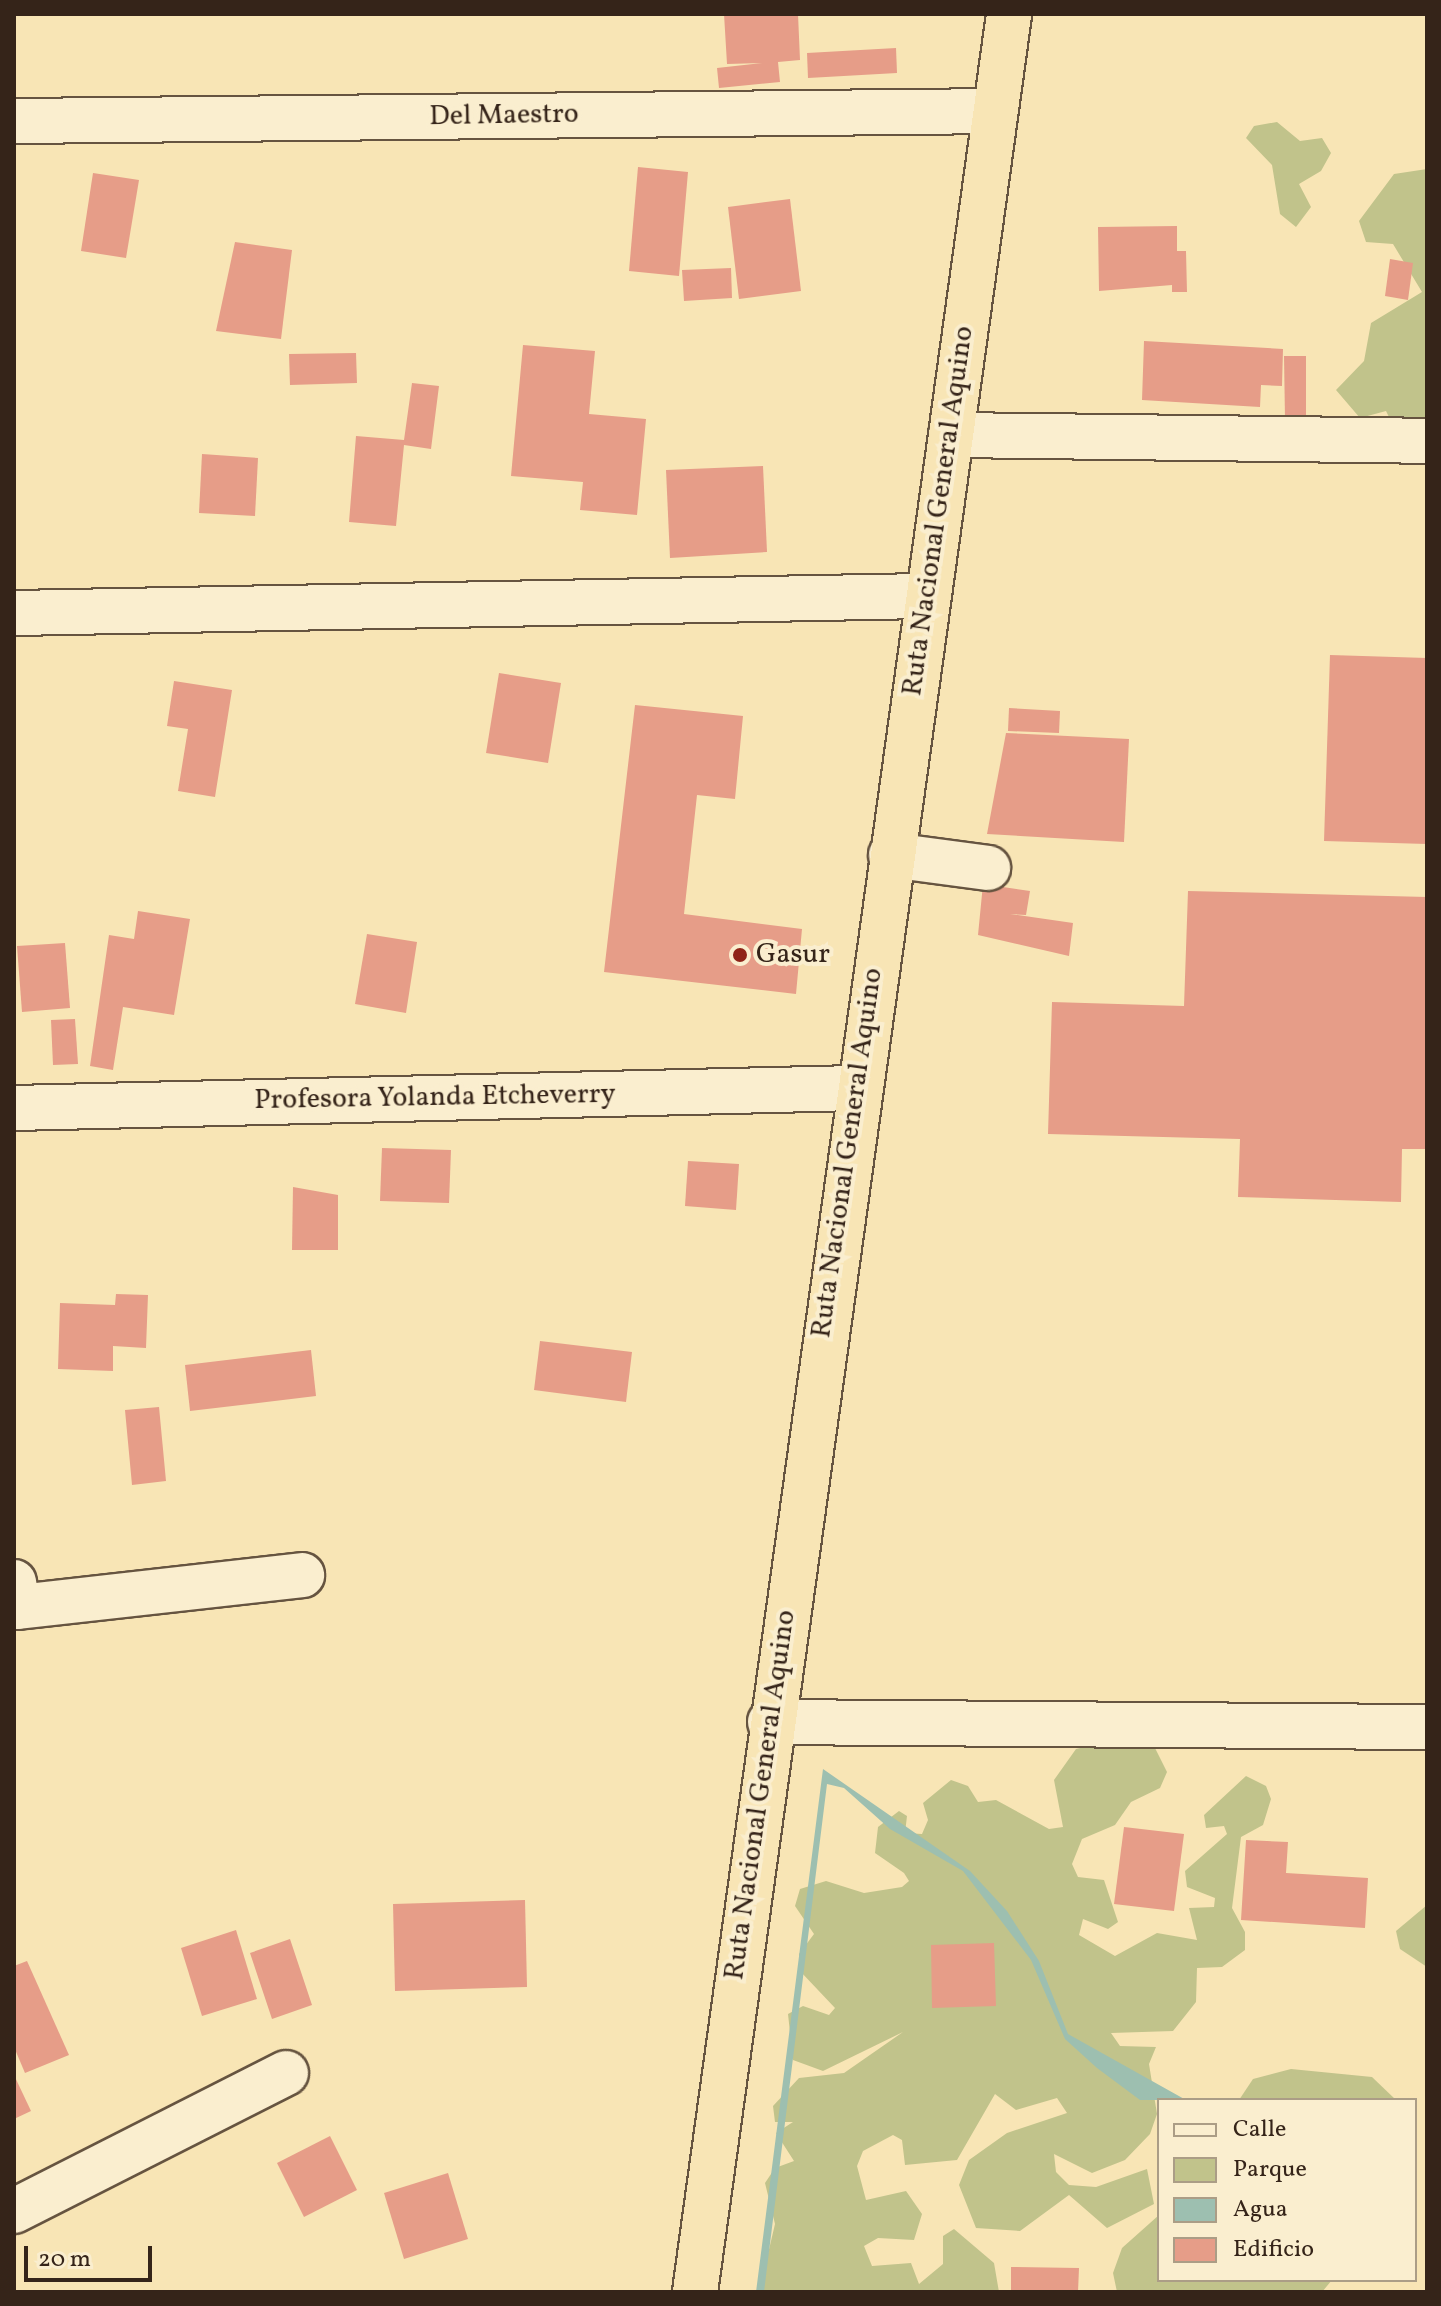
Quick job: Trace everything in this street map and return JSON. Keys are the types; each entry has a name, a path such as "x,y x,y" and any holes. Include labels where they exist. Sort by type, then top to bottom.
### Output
{"highway":[{"name":"Ruta Nacional General Aquino","path":"695,2292 856,1088 1009,14"}],"street":[{"name":"Del Maestro","path":"14,121 995,111"},
{"path":"951,435 1427,441"},
{"path":"14,613 927,596"},
{"path":"891,855 988,868"},
{"name":"Profesora Yolanda Etcheverry","path":"14,1108 856,1088"},
{"path":"15,1599 302,1575"},
{"path":"770,1722 1427,1727"},
{"path":"14,2211 286,2073"}],"green space":[{"path":"1277,122 1300,141 1322,138 1331,153 1321,171 1299,184 1311,207 1296,227 1280,214 1272,165 1246,138 1254,126"},
{"path":"1427,169 1427,431 1392,423 1386,411 1360,418 1336,390 1364,361 1371,323 1422,292 1393,244 1366,242 1359,221 1394,174"},
{"path":"1114,1740 1155,1748 1167,1772 1160,1788 1131,1802 1115,1825 1082,1839 1072,1864 1078,1877 1104,1880 1118,1922 1108,1929 1083,1919 1079,1935 1115,1956 1157,1933 1197,1940 1189,1908 1214,1907 1215,1898 1187,1887 1185,1871 1227,1834 1224,1826 1206,1828 1204,1815 1246,1776 1266,1786 1271,1799 1263,1825 1241,1837 1232,1908 1245,1932 1245,1950 1222,1967 1197,1968 1196,2002 1173,2031 1111,2033 1120,2046 1156,2047 1149,2064 1157,2114 1150,2134 1125,2160 1092,2173 1054,2154 1056,2172 1069,2185 1096,2187 1147,2169 1154,2204 1107,2228 1069,2195 1020,2231 976,2228 959,2185 969,2160 1007,2133 1067,2113 1057,2098 1016,2110 995,2094 957,2160 905,2165 902,2140 893,2135 863,2151 857,2166 866,2200 906,2191 922,2214 914,2240 878,2238 864,2246 872,2266 911,2263 919,2284 943,2264 943,2236 954,2229 994,2263 999,2292 759,2292 775,2224 765,2183 775,2168 794,2161 776,2133 793,2122 775,2122 773,2106 799,2078 844,2073 903,2032 823,2071 793,2060 788,2014 803,2006 829,2015 835,2008 800,1971 799,1954 814,1934 795,1906 800,1889 826,1881 864,1893 902,1887 909,1881 904,1873 875,1853 878,1827 899,1811 907,1816 905,1833 922,1834 928,1820 923,1803 951,1780 968,1786 978,1802 996,1800 1049,1829 1063,1827 1054,1780 1076,1749"},
{"path":"1427,1905 1427,1967 1400,1949 1396,1931"},
{"path":"1291,2069 1372,2077 1394,2098 1240,2098 1253,2079"},
{"path":"1157,2217 1157,2282 1330,2282 1322,2292 1117,2292 1113,2273 1122,2248"}],"water":[{"path":"823,1769 970,1871 1007,1911 1039,1961 1068,2034 1182,2098 1140,2100 1097,2068 1065,2039 1031,1960 963,1871 890,1829 844,1788 827,1784 764,2292 756,2292"}],"building":[{"path":"724,14 798,14 800,60 778,62 780,82 719,88 717,68 762,63 727,64"},
{"path":"896,48 897,73 808,78 807,53"},
{"path":"638,167 688,172 679,276 629,271"},
{"path":"93,173 139,180 126,258 81,251"},
{"path":"790,199 801,291 739,299 728,207"},
{"path":"1177,226 1177,251 1186,251 1187,292 1172,292 1172,285 1099,291 1098,227"},
{"path":"235,242 292,250 281,339 216,331"},
{"path":"1390,259 1413,263 1408,300 1385,296"},
{"path":"731,268 732,298 684,301 682,270"},
{"path":"1144,341 1283,349 1282,386 1261,385 1260,407 1142,400"},
{"path":"523,345 595,351 589,414 646,419 637,515 580,510 583,482 511,476"},
{"path":"356,353 357,383 290,385 289,354"},
{"path":"1284,356 1306,356 1306,420 1285,420"},
{"path":"412,383 439,386 431,449 404,445 396,526 349,522 356,436 404,440"},
{"path":"202,454 258,458 255,516 199,513"},
{"path":"763,466 767,552 670,558 666,470"},
{"path":"1330,655 1427,658 1427,844 1324,841"},
{"path":"499,673 561,683 548,763 486,753"},
{"path":"174,681 232,690 215,797 178,791 188,729 167,726"},
{"path":"635,705 743,716 735,799 697,795 684,914 802,929 796,994 604,972"},
{"path":"1009,708 1060,711 1059,733 1008,731"},
{"path":"1006,733 1129,739 1124,842 987,834"},
{"path":"983,884 1030,891 1026,915 1010,914 1073,923 1069,956 978,935"},
{"path":"1188,891 1427,897 1427,1149 1402,1149 1401,1202 1238,1197 1240,1139 1048,1134 1052,1002 1184,1006"},
{"path":"138,911 190,919 174,1015 123,1007 113,1070 90,1066 109,935 134,939"},
{"path":"367,934 417,942 406,1013 355,1004"},
{"path":"65,943 70,1008 22,1012 17,946"},
{"path":"75,1019 78,1064 53,1065 51,1020"},
{"path":"382,1148 451,1150 449,1203 380,1201"},
{"path":"688,1161 739,1164 736,1210 685,1206"},
{"path":"293,1187 338,1195 338,1250 292,1250"},
{"path":"116,1294 148,1295 146,1348 113,1346 113,1371 58,1369 60,1303 115,1305"},
{"path":"540,1341 632,1352 626,1402 534,1390"},
{"path":"311,1350 316,1396 190,1411 185,1365"},
{"path":"159,1407 166,1481 132,1485 125,1410"},
{"path":"1124,1827 1184,1834 1174,1911 1114,1904"},
{"path":"1246,1840 1288,1842 1286,1873 1368,1878 1365,1928 1241,1920"},
{"path":"525,1900 527,1987 395,1991 393,1904"},
{"path":"236,1930 257,1999 202,2016 181,1948"},
{"path":"290,1939 312,2005 272,2019 250,1953"},
{"path":"994,1943 996,2006 932,2008 931,1945"},
{"path":"27,1961 69,2055 25,2073 14,2047 14,1966"},
{"path":"14,2075 31,2111 14,2119"},
{"path":"330,2136 357,2190 304,2217 277,2163"},
{"path":"448,2173 468,2239 404,2259 384,2193"},
{"path":"1011,2267 1079,2268 1078,2292 1011,2292"}],"place":[{"name":"Gasur","path":"740,955"}]}
